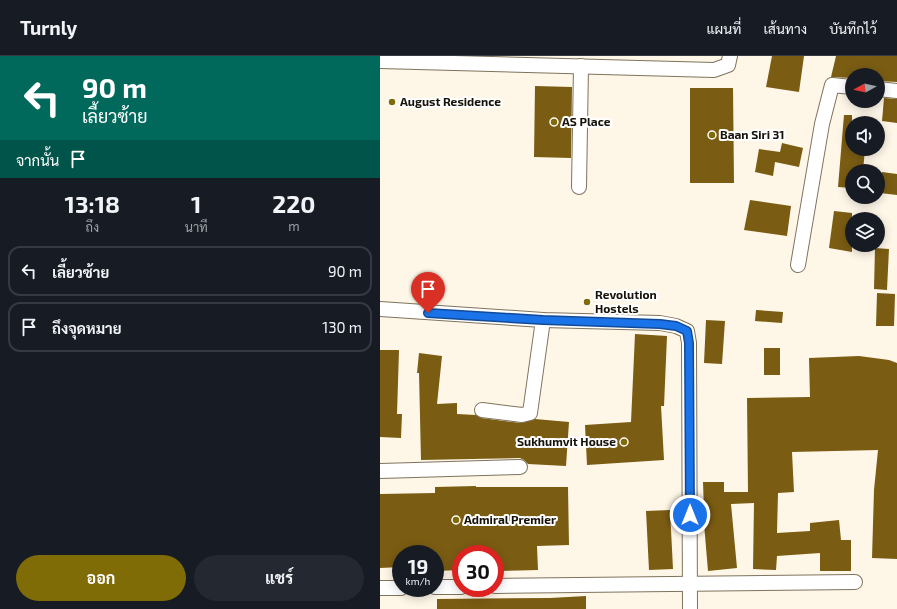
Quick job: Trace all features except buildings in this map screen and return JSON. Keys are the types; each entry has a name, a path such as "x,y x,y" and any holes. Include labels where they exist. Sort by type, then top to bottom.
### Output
{"street":[{"path":"380,61 714,70 728,65 730,56"},
{"path":"579,187 581,66"},
{"path":"798,266 822,124 832,85 845,86"},
{"path":"885,90 897,91"},
{"path":"380,309 543,320 660,324 676,326 687,331 689,343 690,609"},
{"path":"482,410 522,416 530,413 543,320"},
{"path":"380,471 520,467"},
{"path":"504,586 855,582"},
{"path":"380,588 392,588"}],"place":[{"name":"August Residence","path":"392,102"},
{"name":"AS Place","path":"554,122"},
{"name":"Baan Siri 31","path":"712,135"},
{"name":"Revolution Hostels","path":"587,302"},
{"name":"Sukhumvit House","path":"624,442"},
{"name":"Admiral Premier","path":"456,520"}],"route":[{"path":"428,313 543,320 650,323 676,326 687,331 689,343 690,515"}]}
